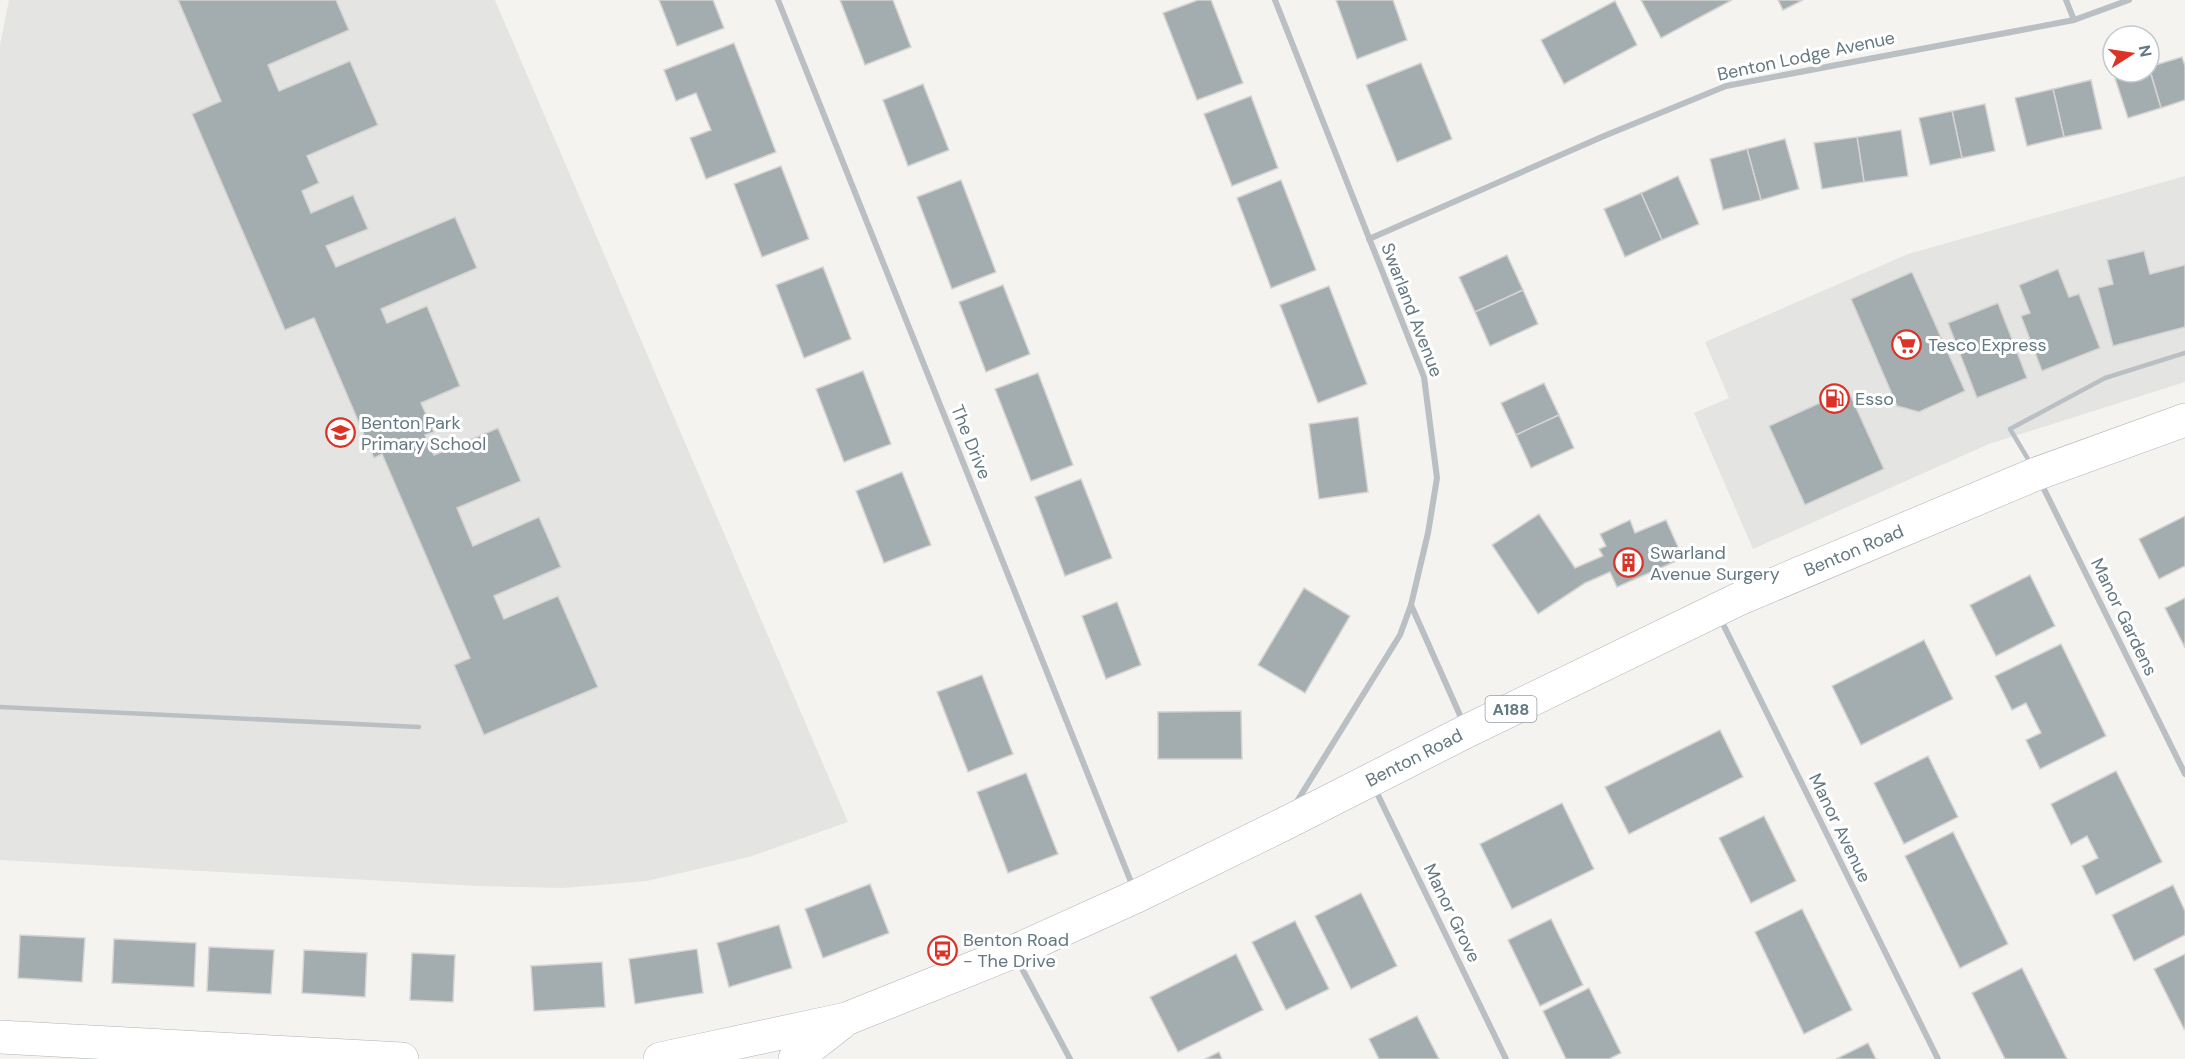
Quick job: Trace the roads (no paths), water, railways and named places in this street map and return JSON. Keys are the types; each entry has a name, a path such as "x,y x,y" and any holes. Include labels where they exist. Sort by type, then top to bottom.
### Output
{"main road":[{"name":"Benton Road","path":"660,1059 846,1019 1013,952 1137,896 1288,815 1371,781 1467,731 1716,610 2037,474 2185,420"},
{"name":"Benton Road","path":"795,1059 846,1019"},
{"path":"0,1037 402,1059"}],"street":[{"name":"The Drive","path":"778,0 1137,896"},
{"name":"Swarland Avenue","path":"1275,0 1424,377 1437,478 1428,533 1411,604 1400,635 1288,815"},
{"path":"2066,0 2074,20"},
{"name":"Benton Lodge Avenue","path":"1369,239 1604,136 1726,86 2074,20 2129,0"},
{"name":"Manor Gardens","path":"2037,474 2185,774"},
{"path":"1411,604 1467,731"},
{"name":"Manor Avenue","path":"1716,610 1938,1059"},
{"name":"Manor Grove","path":"1371,781 1506,1059"},
{"path":"1013,952 1070,1059"}],"lane":[{"path":"2037,474 2010,429 2105,378 2185,353"},
{"path":"0,707 419,727"}],"place":[{"name":"Tesco Express","path":"1907,345"},
{"name":"Esso","path":"1834,399"},
{"name":"Benton Park Primary School","path":"340,433"},
{"name":"Swarland Avenue Surgery","path":"1629,563"},
{"name":"Benton Road - The Drive","path":"942,950"}]}
